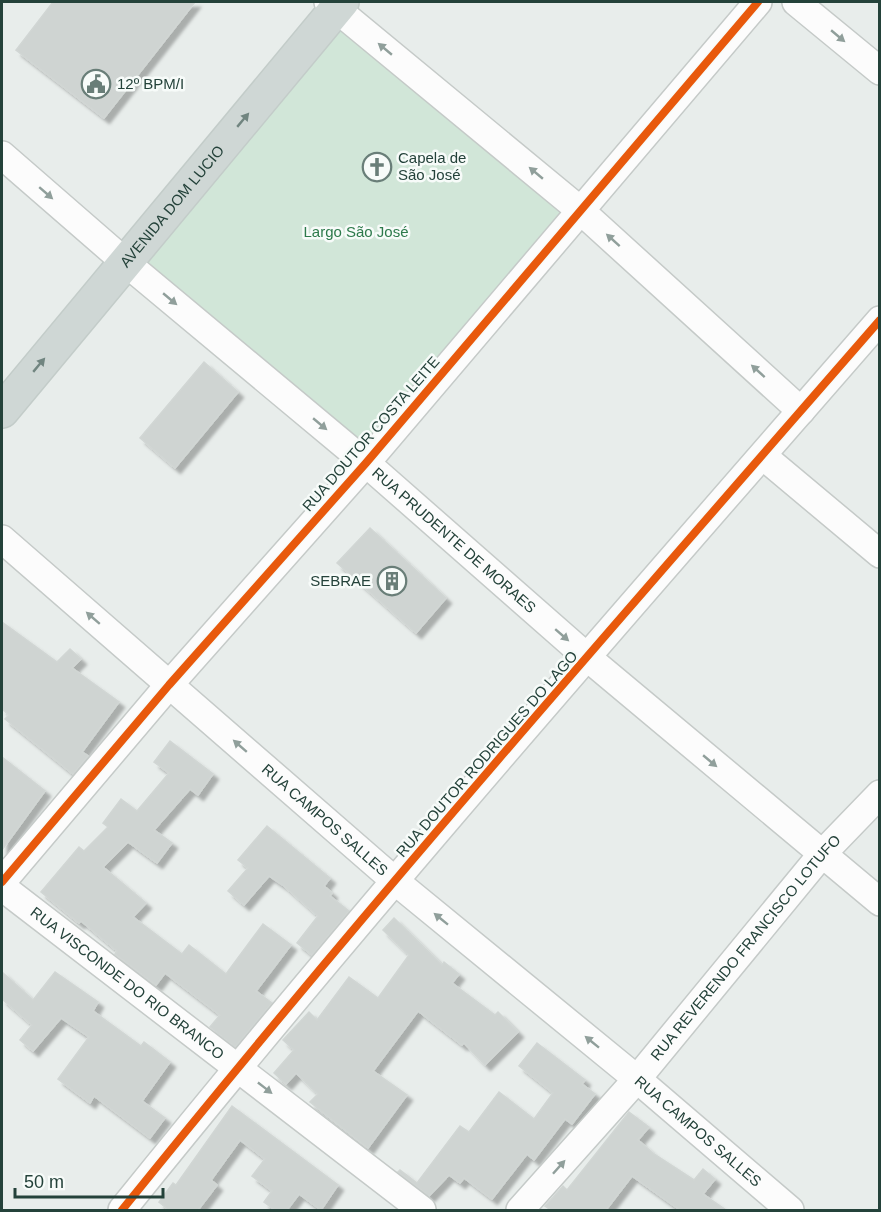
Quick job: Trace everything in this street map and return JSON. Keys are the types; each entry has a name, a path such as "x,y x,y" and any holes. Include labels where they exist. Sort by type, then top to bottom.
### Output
{"main road":[{"name":"AVENIDA DOM LUCIO","path":"2,375 117,255 330,3"},
{"name":"AVENIDA DOM LUCIO","path":"2,411 117,255"}],"street":[{"name":"RUA DOUTOR COSTA LEITE","path":"2,882 169,685 366,463 758,2"},
{"path":"796,2 879,71"},
{"path":"330,3 581,211 801,411"},
{"name":"RUA PRUDENTE DE MORAES","path":"2,155 117,255 366,463 588,658 879,902"},
{"name":"RUA DOUTOR RODRIGUES DO LAGO","path":"122,1210 238,1067 395,881 879,320"},
{"path":"763,456 879,554"},
{"name":"RUA CAMPOS SALLES","path":"2,539 395,881 637,1079 790,1210"},
{"name":"RUA REVERENDO FRANCISCO LOTUFO","path":"520,1210 637,1079 822,854 879,794"},
{"name":"RUA VISCONDE DO RIO BRANCO","path":"2,887 423,1210"}],"green space":[{"name":"Largo São José","path":"335,20 568,209 369,456 138,259"}],"building":[{"name":"12º BPM/I","path":"53,2 195,2 104,118 16,50"},
{"path":"204,362 238,392 175,468 140,438"},
{"name":"SEBRAE","path":"370,528 446,598 416,633 337,563"},
{"path":"2,622 57,662 70,649 81,659 72,668 119,702 82,752 88,756 73,774 5,719 9,715 2,709"},
{"path":"170,741 213,774 198,795 190,789 154,830 172,843 157,863 128,842 103,867 146,903 133,917 182,954 189,945 226,974 263,924 291,945 256,991 272,1003 235,1047 210,1027 220,1015 165,973 156,985 115,954 117,951 81,921 79,923 41,892 79,847 84,851 108,827 103,823 121,799 137,811 169,773 154,762"},
{"path":"2,757 45,791 2,850"},
{"path":"267,826 330,878 324,886 332,893 330,896 349,911 312,955 297,943 318,916 284,886 269,876 244,905 228,891 248,868 238,860"},
{"path":"394,918 442,965 444,962 459,974 452,983 495,1015 498,1012 518,1032 485,1065 464,1043 462,1045 418,1011 373,1071 407,1095 368,1148 310,1102 318,1094 296,1073 286,1084 274,1073 294,1050 283,1040 309,1012 317,1020 349,977 378,998 409,955 383,930"},
{"path":"2,972 33,1000 55,972 98,1002 93,1011 141,1046 144,1042 170,1062 142,1101 165,1118 150,1138 94,1096 90,1103 58,1079 89,1037 61,1018 33,1051 20,1040 32,1025 2,999"},
{"path":"537,1043 585,1080 582,1084 595,1094 572,1124 565,1119 534,1160 527,1154 492,1199 464,1178 460,1183 449,1175 429,1196 398,1172 400,1170 417,1183 460,1126 469,1132 499,1092 534,1119 553,1093 519,1066"},
{"path":"232,1106 338,1185 321,1210 299,1194 287,1210 275,1210 264,1202 272,1191 252,1176 265,1159 240,1140 211,1180 217,1185 198,1210 169,1210 159,1202 173,1183 176,1185"},
{"path":"629,1112 649,1127 638,1140 654,1154 694,1180 703,1169 715,1179 703,1194 726,1210 680,1210 632,1176 606,1210 551,1210 545,1206 563,1186 567,1190"}],"cycle path":[{"path":"2,882 169,685 366,463 758,2"},
{"path":"122,1210 307,984 880,320"}],"place":[{"name":"12º BPM/I","path":"96,84"},
{"name":"Capela de São José","path":"377,167"},
{"name":"SEBRAE","path":"392,581"}]}
